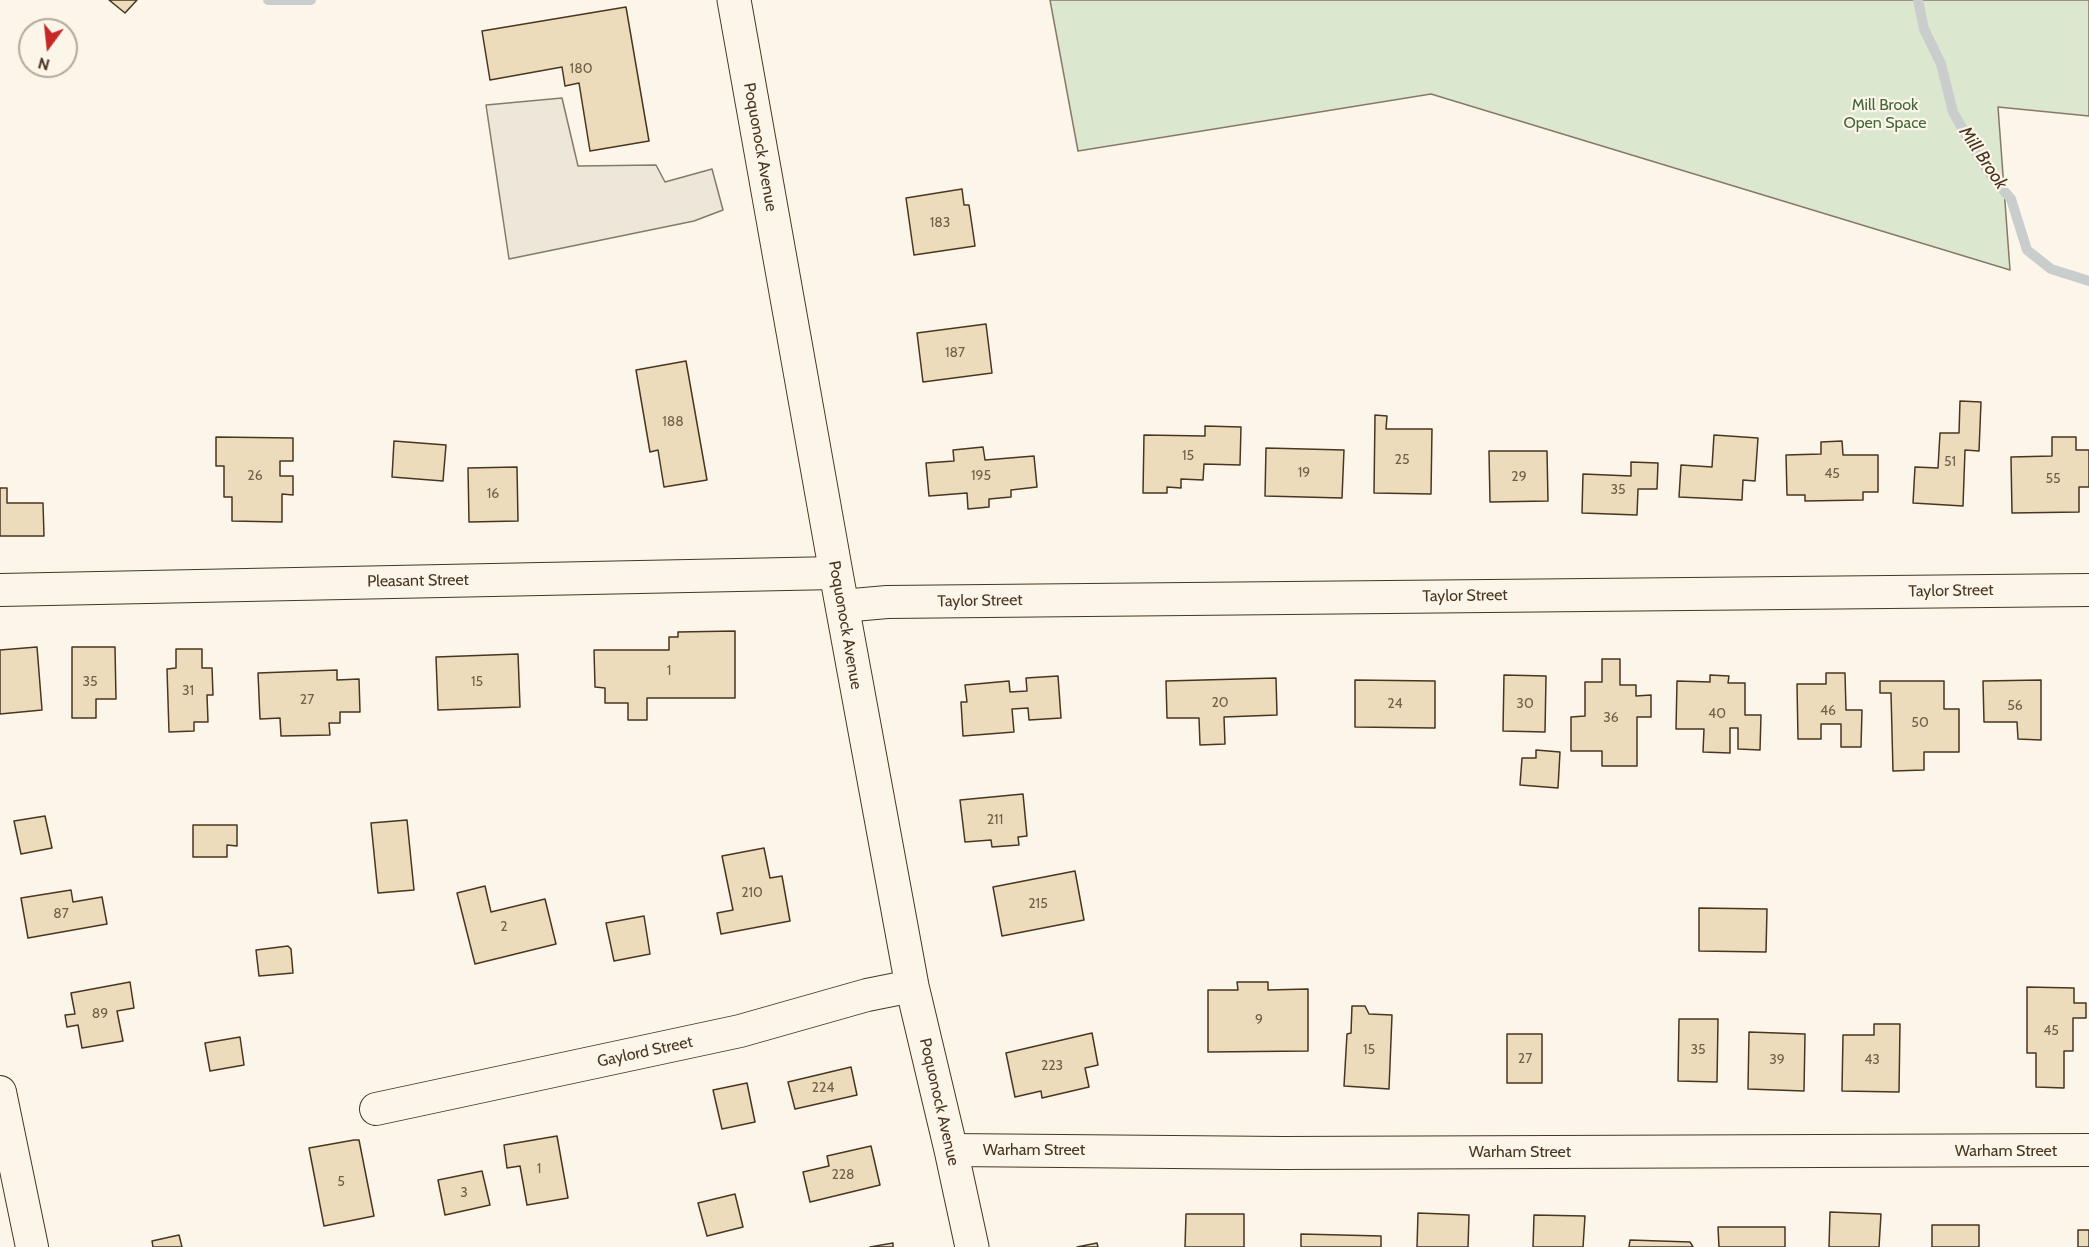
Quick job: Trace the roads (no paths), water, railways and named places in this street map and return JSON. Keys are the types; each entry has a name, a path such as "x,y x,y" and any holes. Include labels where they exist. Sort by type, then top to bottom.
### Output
{"main road":[{"name":"Poquonock Avenue","path":"734,0 912,986 972,1247"}],"street":[{"name":"Pleasant Street","path":"0,590 836,573"},
{"name":"Taylor Street","path":"842,606 887,602 2089,590"},
{"name":"Gaylord Street","path":"376,1109 740,1031 867,995 912,986"},
{"path":"0,1092 32,1247"},
{"name":"Warham Street","path":"951,1150 1283,1153 2089,1150"}],"waterway":[{"name":"Mill Brook","path":"268,0 311,0"},
{"name":"Mill Brook","path":"1918,0 1924,29 1941,64 1953,112 1993,178 2011,199 2027,250 2051,269 2089,281"}],"park label":[{"name":"Mill Brook Open Space","path":"1885,114"}]}
